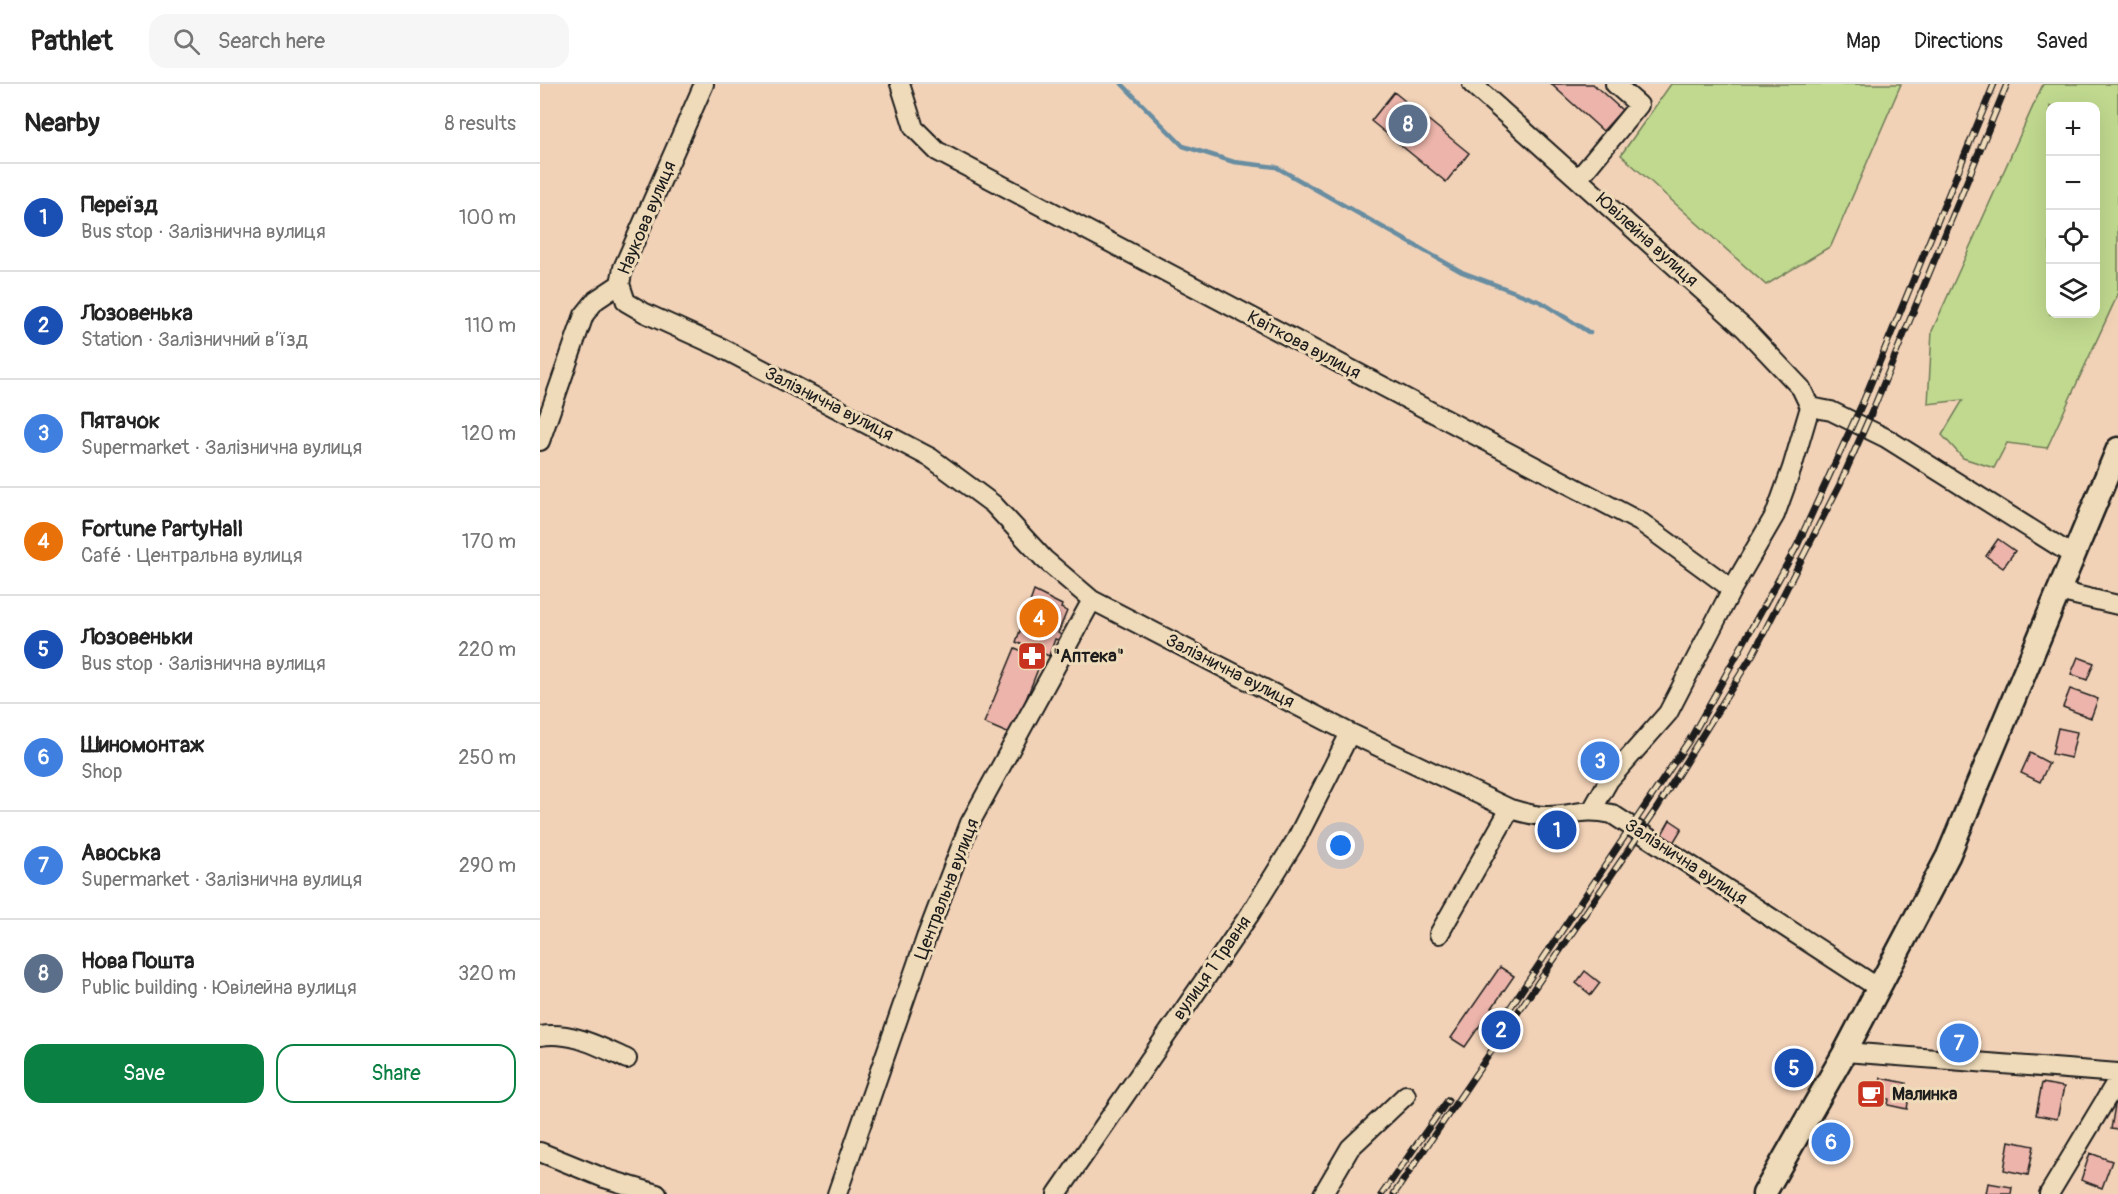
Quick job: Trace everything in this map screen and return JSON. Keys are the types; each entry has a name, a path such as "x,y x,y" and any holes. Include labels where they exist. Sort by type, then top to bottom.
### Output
{"main road":[{"path":"1764,1194 1845,1052 1877,987 1948,856 2118,449"}],"street":[{"name":"Наукова вулиця","path":"540,441 584,315 596,300 620,284 623,268 704,84"},
{"name":"Квіткова вулиця","path":"900,84 914,128 937,150 1642,523 1732,589"},
{"name":"Ювілейна вулиця","path":"1472,84 1579,178 1772,356 1801,388 1809,407"},
{"path":"1579,178 1639,105 1615,84"},
{"name":"Залізнична вулиця","path":"620,284 626,302 645,314 720,347 931,458 993,504 1044,559 1092,600 1350,733 1510,809 1534,816 1592,810 1612,814 1877,987"},
{"path":"1592,810 1610,780 1668,713 1732,589 1775,515 1792,468 1809,407 1831,411 1886,438 2074,556"},
{"path":"2058,591 2118,605"},
{"name":"Центральна вулиця","path":"837,1194 926,938 970,823 1092,600"},
{"name":"вулиця 1 Травня","path":"1057,1194 1250,914 1296,840 1350,733"},
{"path":"1439,934 1510,809"},
{"path":"540,1036 556,1034 576,1036 627,1059"},
{"path":"1845,1052 2118,1073"},
{"path":"2049,1194 2118,1078"},
{"path":"1323,1194 1350,1148 1406,1095"},
{"path":"540,1152 604,1178 657,1194"}],"green space":[{"path":"1671,84 1901,84 1831,246 1766,285 1621,155"},
{"path":"2043,84 2118,84 2118,294 2047,448 2007,443 1994,468 1963,458 1942,435 1963,400 1928,404 1932,331"}],"building":[{"path":"1551,84 1593,84 1622,110 1603,131"},
{"path":"1394,92 1469,153 1446,182 1371,121"},
{"path":"1998,539 2015,551 2003,568 1986,556"},
{"path":"1034,591 1062,605 1061,608 1067,611 1058,633 1061,635 1058,640 1055,639 1049,656 1016,642"},
{"path":"1015,648 1042,659 1012,735 984,723"},
{"path":"2078,657 2094,663 2087,680 2071,674"},
{"path":"2070,689 2098,699 2091,718 2063,707"},
{"path":"2058,728 2077,732 2071,758 2052,754"},
{"path":"2030,753 2049,763 2040,782 2021,773"},
{"path":"1670,820 1682,828 1673,843 1661,836"},
{"path":"1500,967 1514,976 1465,1047 1451,1038"},
{"path":"1585,971 1600,983 1591,995 1576,983"},
{"path":"1952,1035 1967,1036 1966,1052 1951,1051"},
{"path":"1972,1037 1979,1038 1977,1051 1969,1050"},
{"path":"1881,1078 1906,1083 1903,1095 1909,1097 1907,1109 1888,1105 1889,1099 1877,1097"},
{"path":"2042,1083 2064,1087 2057,1119 2036,1115"},
{"path":"2118,1093 2118,1130 2111,1129"},
{"path":"1829,1130 1842,1138 1832,1155 1819,1147"},
{"path":"2009,1141 2034,1146 2028,1175 2004,1170"},
{"path":"2090,1153 2112,1161 2102,1188 2081,1180"},
{"path":"1988,1183 2012,1187 2011,1194 1986,1194"}],"waterway":[{"path":"1122,84 1183,146 1234,162 1276,167 1462,272 1541,302 1590,333"}],"railway":[{"path":"1510,1008 1692,736 1797,546 1863,402 1994,84"},
{"path":"1394,1194 1657,808 1753,654 1840,484 2007,84"},
{"path":"1382,1194 1448,1100"}],"place":[{"name":"Нова Пошта","path":"1408,124"},
{"name":"Fortune PartyHall","path":"1039,618"},
{"name":"\"Аптека\"","path":"1032,656"},
{"name":"Пятачок","path":"1600,761"},
{"name":"Переїзд","path":"1557,830"},
{"name":"Лозовенька","path":"1501,1030"},
{"name":"Авоська","path":"1959,1043"},
{"name":"Лозовеньки","path":"1794,1068"},
{"name":"Малинка","path":"1871,1094"},
{"name":"Шиномонтаж","path":"1831,1142"}]}
